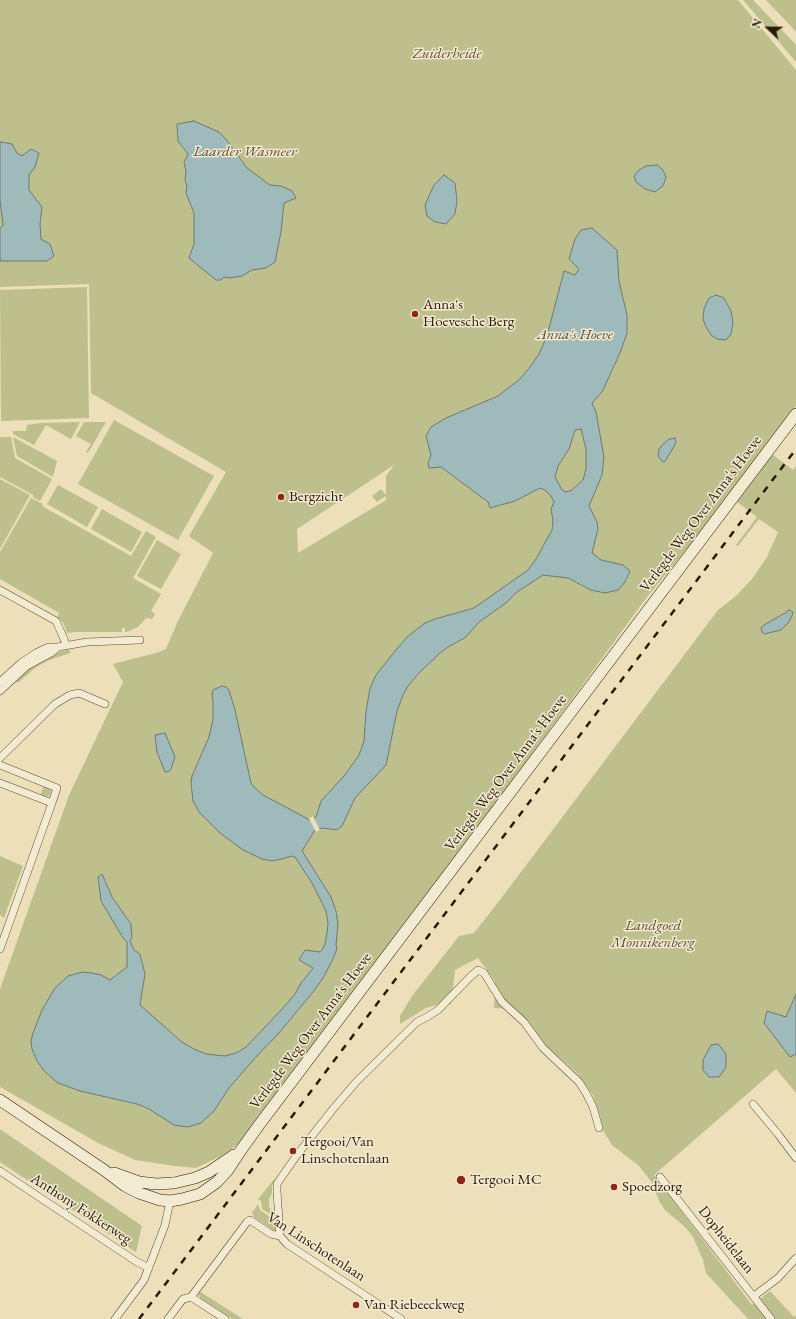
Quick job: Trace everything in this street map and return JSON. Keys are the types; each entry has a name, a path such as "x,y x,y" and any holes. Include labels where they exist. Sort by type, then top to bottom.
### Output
{"main road":[{"name":"Verlegde Weg Over Anna's Hoeve","path":"0,1101 104,1170 125,1186 154,1199 170,1201 182,1199 200,1194 217,1182 228,1170 241,1150 796,414"},
{"name":"Verlegde Weg Over Anna's Hoeve","path":"104,1170 139,1182 168,1184 210,1172 241,1150"},
{"path":"182,1181 188,1188 187,1194 182,1199"},
{"path":"154,1199 151,1192 152,1188 156,1184"}],"street":[{"path":"0,590 56,621 66,645"},
{"path":"0,682 21,663 36,653 49,647 87,642 140,640"},
{"path":"0,691 27,666 58,647"},
{"path":"0,758 55,704 70,694 79,693 105,704"},
{"path":"0,765 57,788 0,949"},
{"path":"0,783 52,803"},
{"path":"280,1236 277,1184 297,1155 357,1081 417,1022 438,1010 470,976 478,970 484,973 502,1002 524,1022 543,1048 579,1082 593,1107 599,1128"},
{"path":"753,1104 796,1158"},
{"name":"Anthony Fokkerweg","path":"0,1171 137,1262 149,1268"},
{"name":"Dopheidelaan","path":"660,1177 771,1319"},
{"path":"115,1319 144,1280 165,1225 170,1201"},
{"name":"Van Linschotenlaan","path":"192,1297 250,1220 271,1234 280,1236 286,1244 401,1319"},
{"path":"754,1296 778,1278 796,1258"},
{"path":"168,1319 183,1299 192,1297 225,1319"}],"green space":[{"path":"0,0 738,0 796,70 796,406 764,448 793,470 796,466 796,1093 776,1069 654,1175 752,1305 770,1291 794,1317 796,1315 796,1319 748,1319 706,1273 703,1260 693,1237 686,1228 665,1210 659,1201 652,1183 638,1165 612,1145 604,1132 593,1095 575,1071 543,1043 529,1022 519,1013 512,1009 494,1008 495,981 478,958 455,970 451,1004 440,1004 426,1008 400,1024 400,1016 412,996 459,936 474,933 718,610 736,596 752,579 767,557 778,532 759,519 738,546 736,545 757,517 728,495 709,522 647,597 479,826 242,1141 221,1156 196,1168 135,1160 100,1144 0,1087 0,989 69,795 123,682 113,664 166,649 177,623 213,553 189,536 226,472 91,393 89,284 0,287","holes":["394,465 386,476 386,495 381,489 372,496 377,502 386,496 386,500 298,553 297,529"]},
{"path":"743,0 753,0 796,45 796,62"},
{"path":"766,0 796,0 796,32 785,20"},
{"path":"87,287 89,418 1,421 0,290"},
{"path":"114,420 214,476 178,540 78,484"},
{"path":"80,422 71,439 46,425 34,445 13,434 13,431 26,431 27,425 41,423"},
{"path":"84,422 106,422 88,453 86,452 91,444 76,436"},
{"path":"0,437 11,437 15,458 52,479 40,501 33,497 33,495 0,477"},
{"path":"13,437 57,461 53,477 17,456"},
{"path":"0,479 30,495 0,549"},
{"path":"58,485 98,507 87,527 47,504"},
{"path":"31,498 43,504 42,506 131,556 146,531 156,537 133,578 161,594 151,611 155,614 152,619 146,618 138,627 127,632 125,632 125,628 122,628 122,632 67,633 63,622 57,618 59,613 0,579 0,552"},
{"path":"102,509 142,532 131,552 91,529"},
{"path":"157,540 181,554 161,589 137,576"},
{"path":"69,649 70,653 47,661 35,668 18,683 15,680 23,672 52,654"},
{"path":"44,785 50,788 51,791 50,795 45,797 40,796"},
{"path":"0,856 23,866 4,918 0,915"},
{"path":"0,1129 142,1226 136,1252 0,1162"},
{"path":"276,1177 269,1199 269,1207 274,1213 270,1214 262,1209 261,1201 258,1199"},
{"path":"258,1204 260,1210 270,1217 274,1217 275,1230 255,1218 253,1215 252,1213"},
{"path":"199,1291 243,1319 232,1319 201,1299 198,1294"}],"water":[{"name":"Laarder Wasmeer","path":"194,121 219,132 247,168 270,185 281,186 292,191 296,198 284,203 281,232 275,262 266,268 252,270 242,276 229,278 224,277 221,280 216,280 189,258 194,244 194,213 186,193 187,186 185,180 186,171 184,162 188,154 178,141 177,124"},
{"path":"1,142 12,144 17,153 22,156 31,149 39,153 35,167 29,175 29,190 42,207 40,224 41,239 50,244 54,256 47,261 0,261 0,229 3,225 0,200"},
{"path":"657,165 663,170 666,177 663,186 655,192 645,189 636,182 634,176 639,170 646,166"},
{"path":"444,175 455,183 457,201 455,214 446,224 435,222 427,216 425,205 434,185"},
{"path":"592,228 617,250 619,281 627,315 627,333 620,353 602,392 592,403 596,412 604,457 602,475 589,506 597,522 598,529 592,553 601,560 623,565 630,571 625,582 618,590 605,593 591,590 568,578 543,575 517,592 506,603 479,622 466,637 440,653 408,686 397,711 386,765 355,798 342,826 337,830 323,828 315,830 302,851 331,897 336,911 338,924 337,949 332,961 323,978 313,992 279,1033 229,1088 214,1111 201,1123 188,1127 174,1125 149,1109 137,1104 80,1091 58,1083 45,1072 37,1061 32,1049 31,1041 42,1010 55,988 68,976 82,972 101,975 110,980 127,967 127,942 123,938 101,901 98,877 102,874 112,897 131,924 132,937 130,941 134,950 140,954 145,974 140,1005 182,1042 194,1049 206,1054 225,1056 236,1053 246,1047 295,994 301,983 313,968 299,960 305,950 320,952 322,950 325,944 328,923 326,911 312,883 295,857 292,856 272,861 262,859 243,850 220,833 199,812 193,801 191,783 192,776 209,737 213,720 213,690 222,686 229,690 235,710 251,783 263,795 310,820 316,817 321,801 344,776 359,755 364,741 366,712 370,688 376,675 407,637 425,623 474,608 528,570 536,559 552,530 553,520 551,509 554,502 551,496 545,490 540,488 515,501 490,508 488,502 441,467 429,468 428,463 431,455 426,436 431,427 446,418 498,396 520,379 530,367 539,354 547,336 564,271 575,275 579,269 569,259 575,239 581,230","holes":["581,429 586,449 586,469 583,480 572,490 566,492 562,490 555,477 558,466 569,449 575,430"]},
{"path":"716,295 724,298 731,311 733,323 731,334 726,340 717,339 711,335 703,319 704,309 709,298"},
{"path":"675,438 676,443 664,462 658,456 659,449 669,439"},
{"path":"789,610 793,612 792,616 781,630 764,634 762,632 761,628 764,625"},
{"path":"165,733 175,757 171,769 168,772 165,772 157,752 155,735"},
{"path":"796,994 796,1054 790,1057 764,1023 767,1011 786,1017"},
{"path":"718,1044 726,1054 726,1067 719,1077 709,1077 703,1070 703,1060 711,1045"}],"pier":[{"path":"313,816 320,830 316,832 308,817 310,818"}],"railway":[{"path":"139,1319 796,449"}],"place":[{"name":"Anna's Hoevesche Berg","path":"415,314"},
{"name":"Bergzicht","path":"281,497"},
{"name":"Tergooi/Van Linschotenlaan","path":"293,1151"},
{"name":"Tergooi MC","path":"461,1180"},
{"name":"Spoedzorg","path":"614,1187"},
{"name":"Van Riebeeckweg","path":"356,1305"}],"park label":[{"name":"Zuiderheide","path":"447,54"},
{"name":"Anna's Hoeve","path":"575,335"},
{"name":"Landgoed Monnikenberg","path":"653,934"}]}
